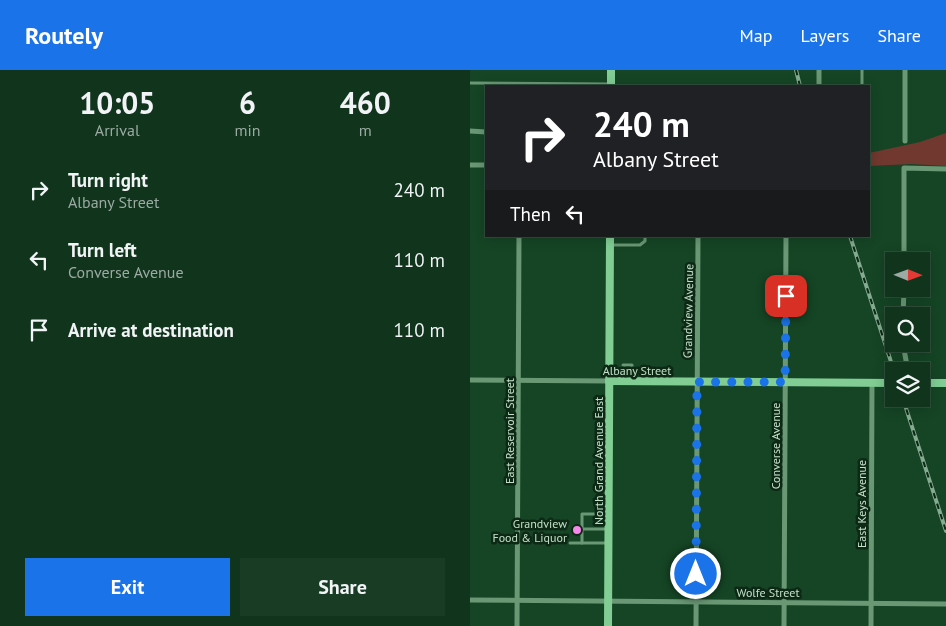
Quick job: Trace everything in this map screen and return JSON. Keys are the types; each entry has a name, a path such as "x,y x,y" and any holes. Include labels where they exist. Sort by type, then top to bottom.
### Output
{"street":[{"path":"611,70 611,85"},
{"path":"818,85 819,70"},
{"path":"905,70 905,141"},
{"path":"470,131 485,132"},
{"path":"470,165 485,165"},
{"path":"904,252 904,168 946,169"},
{"name":"East Reservoir Street","path":"517,626 519,237"},
{"name":"Grandview Avenue","path":"696,626 698,237"},
{"name":"Converse Avenue","path":"784,626 786,237"},
{"name":"North Grand Avenue East","path":"608,626 610,240"},
{"name":"Albany Street","path":"470,380 885,383"},
{"name":"East Keys Avenue","path":"871,626 872,383"},
{"path":"930,383 946,384"},
{"name":"Wolfe Street","path":"470,600 946,604"}],"lane":[{"path":"862,70 862,85"},
{"path":"470,83 611,85"},
{"path":"610,240 640,245 645,242 645,237"},
{"path":"623,365 632,365 632,382"},
{"path":"582,543 582,514 609,514"},
{"path":"582,529 609,529"},
{"path":"570,543 609,543"}],"shaded area":[{"path":"946,133 946,166 911,164 870,166 870,153 920,142"}],"railway":[{"path":"796,70 800,85"},
{"path":"850,237 891,362"},
{"path":"906,407 946,531"}],"place":[{"name":"Grandview Food & Liquor","path":"577,530"}],"route":[{"path":"696,574 697,382 785,382 786,296"}]}
